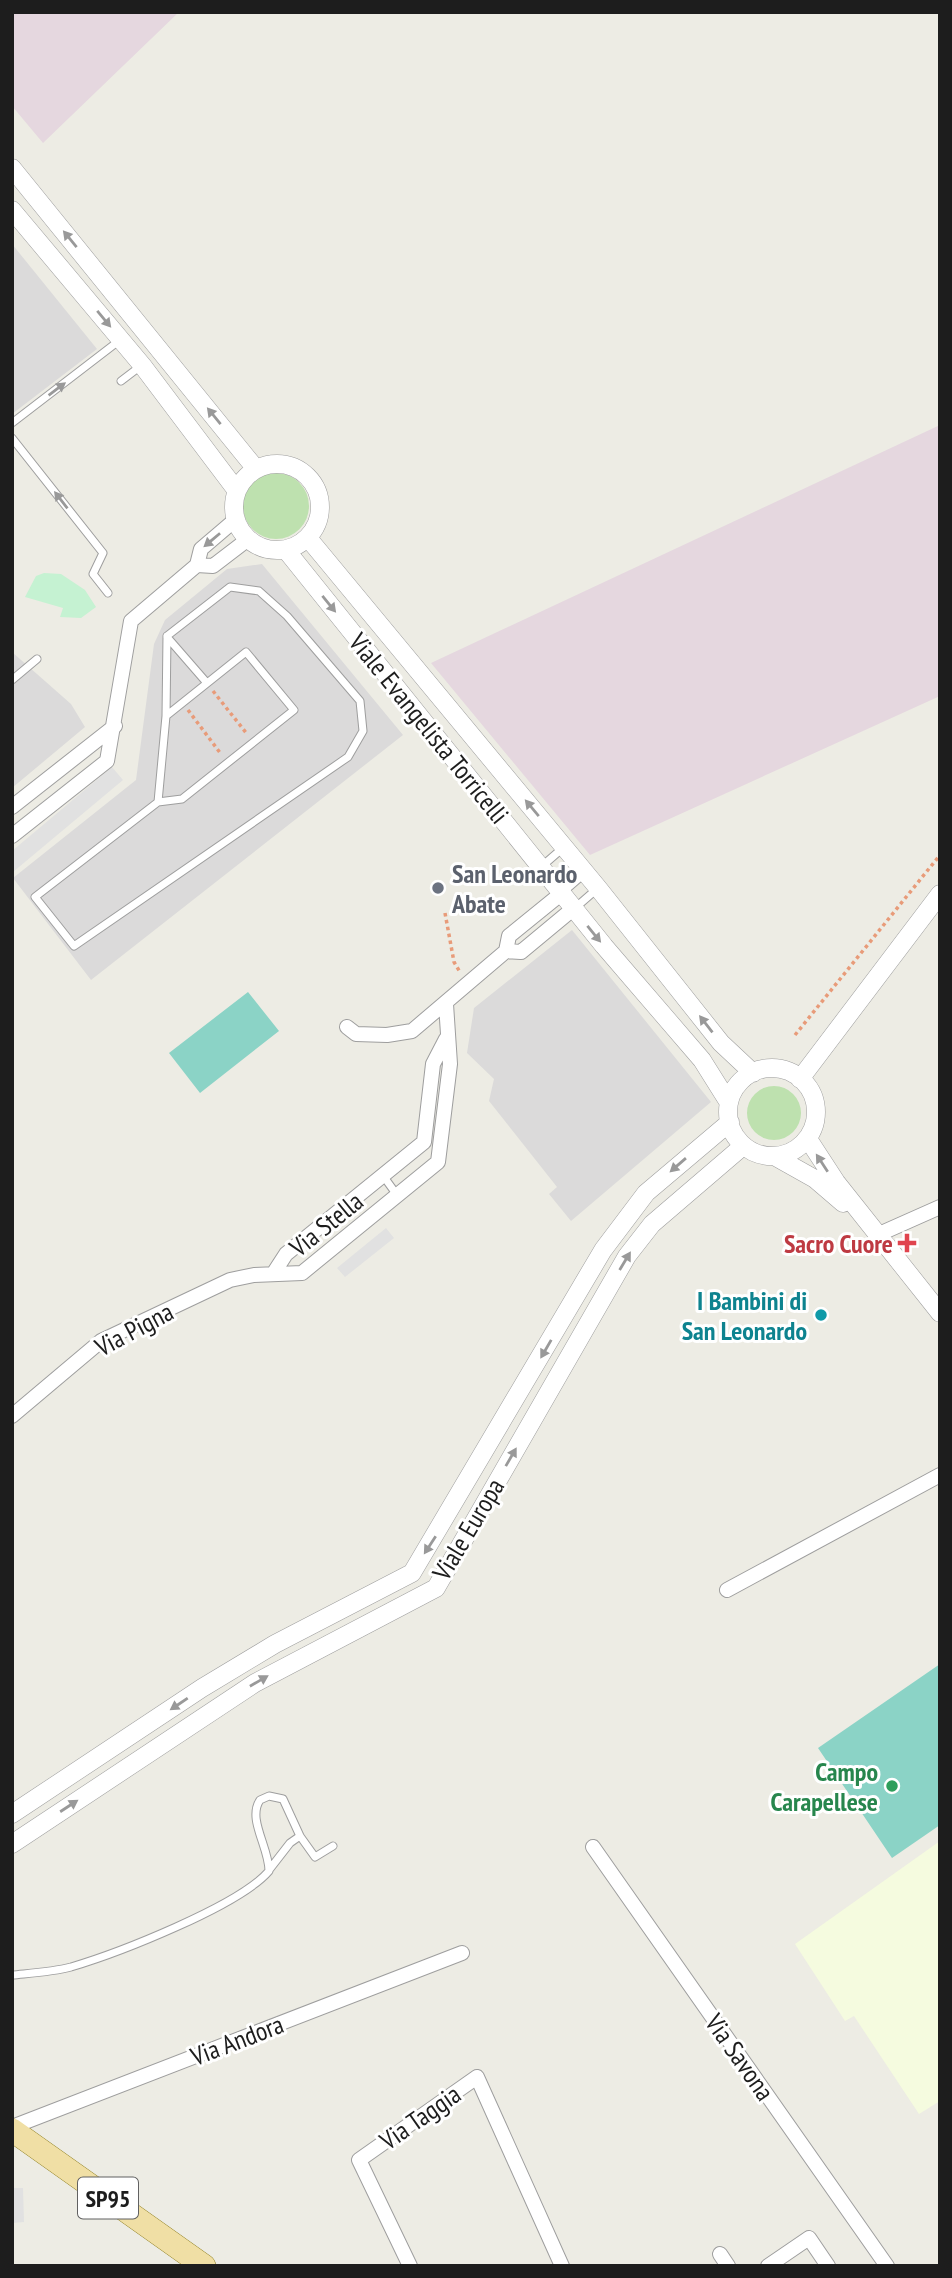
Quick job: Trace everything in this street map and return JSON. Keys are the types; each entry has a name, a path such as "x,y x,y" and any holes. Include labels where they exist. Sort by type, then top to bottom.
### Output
{"main road":[{"name":"SP95","path":"12,2128 204,2266"}],"street":[{"path":"12,168 257,469"},
{"path":"12,210 142,365 237,491"},
{"path":"271,464 286,465 301,471 312,481 319,495 321,510 317,526 308,538 286,550 270,551 247,540 235,520 233,506 237,491 248,474 257,469 271,464"},
{"path":"12,836 107,761 131,621 197,565 201,549 235,520"},
{"name":"Viale Evangelista Torricelli","path":"308,538 586,873 721,1043 753,1073"},
{"path":"197,565 213,566 247,540"},
{"name":"Viale Evangelista Torricelli","path":"286,550 574,908 702,1060 729,1103 730,1122 743,1146"},
{"path":"12,807 115,726"},
{"path":"347,1027 356,1034 387,1035 412,1031 506,951 509,936 562,893"},
{"path":"800,1079 940,894"},
{"path":"506,951 521,952 574,908"},
{"name":"Via Stella","path":"273,1274 302,1273 438,1162 450,1064 446,1039 446,1004"},
{"name":"Via Stella","path":"273,1274 286,1254 424,1142 433,1064 446,1039"},
{"path":"729,1103 734,1091 753,1073 782,1069 800,1079 814,1097 816,1112 808,1139 787,1154 763,1156 743,1146"},
{"name":"Viale Europa","path":"12,1814 202,1688 275,1644 412,1573 603,1250 646,1193 730,1122"},
{"path":"808,1139 826,1169 940,1313"},
{"name":"Viale Europa","path":"12,1844 255,1683 436,1588 627,1256 652,1223 743,1146"},
{"path":"774,1156 815,1180 873,1229"},
{"path":"873,1229 940,1207"},
{"name":"Via Pigna","path":"12,1416 101,1341 230,1280 273,1274"},
{"path":"727,1590 940,1475"},
{"name":"Via Savona","path":"593,1847 887,2266"},
{"name":"Via Andora","path":"12,2128 462,1952"},
{"name":"Via Taggia","path":"410,2266 359,2161 477,2077 562,2266"},
{"path":"768,2266 809,2238 828,2266"}],"lane":[{"path":"12,423 121,339"},
{"path":"121,381 142,365"},
{"path":"12,438 103,553 93,574 108,593"},
{"path":"166,716 246,652 294,710 182,799 158,802 35,897 74,946 348,757 363,731 360,701 287,616 259,591 230,587 167,636"},
{"path":"167,636 207,683"},
{"path":"158,802 166,716 167,636"},
{"path":"12,680 37,659"},
{"path":"40,786 55,803"},
{"path":"541,867 564,847"},
{"path":"562,893 586,873"},
{"path":"574,908 598,888"},
{"path":"384,1177 397,1195"},
{"path":"509,1412 530,1425"},
{"path":"269,1871 269,1854 255,1815 260,1800 269,1796 284,1799 300,1836 315,1857 333,1846"},
{"path":"12,1975 69,1967 184,1923 259,1882 290,1843 300,1836"}],"path":[{"path":"207,683 254,742"},
{"path":"183,703 228,763"},
{"path":"795,1035 940,855"},
{"path":"445,913 454,961 467,982"}],"shaded area":[{"path":"12,12 179,12 43,143 12,106"},
{"path":"12,244 97,349 12,414"},
{"path":"940,425 940,696 590,855 431,663"},
{"path":"262,564 403,735 91,980 13,878 136,780 154,644 165,620 227,569"},
{"path":"44,573 61,574 85,590 96,607 81,618 60,617 63,608 25,597 36,576"},
{"path":"12,652 71,704 85,727 12,788"},
{"path":"112,767 123,780 13,872 12,851"},
{"path":"572,930 711,1102 571,1221 549,1194 557,1187 489,1101 494,1079 467,1053 474,1008"},
{"path":"248,992 279,1031 200,1093 169,1053"},
{"path":"386,1228 394,1238 345,1277 337,1268"},
{"name":"Campo Carapellese","path":"940,1664 940,1825 892,1858 818,1748"},
{"path":"940,1841 940,2101 919,2114 854,2016 845,2021 795,1944"},
{"path":"12,2188 23,2188 24,2222 12,2223"}],"green space":[{"path":"269,473 283,473 295,478 304,487 309,506 307,519 300,530 283,539 269,539 257,534 248,525 243,513 243,499 248,487 257,478"},
{"path":"774,1086 793,1094 801,1113 793,1132 774,1140 755,1132 747,1113 755,1094"}],"place":[{"name":"San Leonardo Abate","path":"438,888"},
{"name":"Sacro Cuore","path":"907,1243"},
{"name":"I Bambini di San Leonardo","path":"821,1315"},
{"name":"Campo Carapellese","path":"892,1786"}]}
